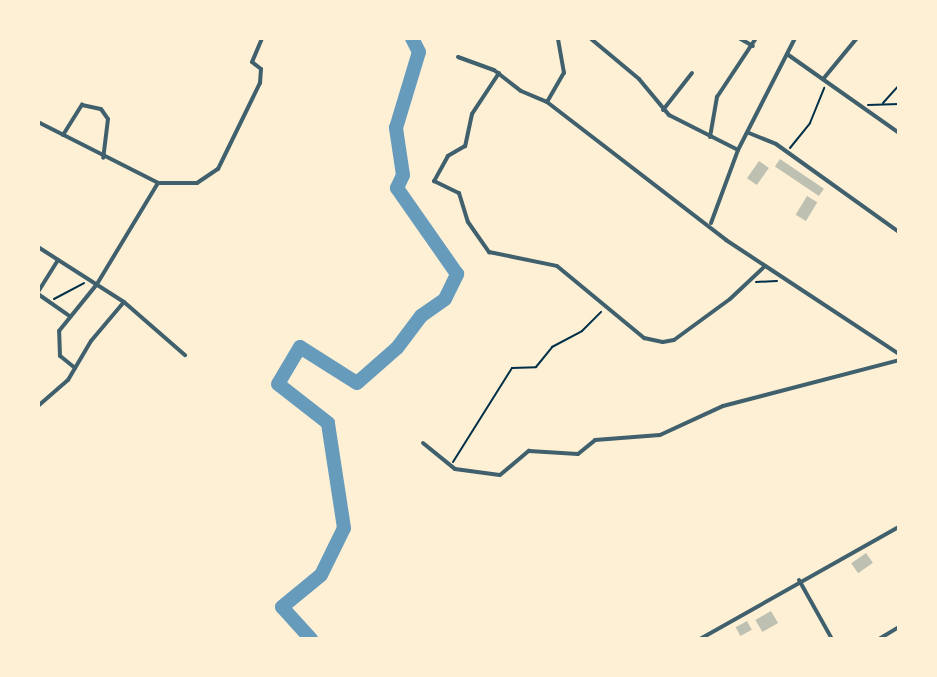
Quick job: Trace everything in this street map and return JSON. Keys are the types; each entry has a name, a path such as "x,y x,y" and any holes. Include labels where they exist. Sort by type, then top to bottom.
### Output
{"street":[{"path":"38,122 103,158 158,183 197,183 218,169 262,78 261,69 252,62 262,38"},
{"path":"547,102 564,73 558,38"},
{"path":"590,38 639,79 663,110 738,150"},
{"path":"739,38 753,46"},
{"path":"710,137 717,97 756,38"},
{"path":"711,223 738,150 795,38"},
{"path":"825,78 857,38"},
{"path":"787,54 899,133"},
{"path":"458,57 499,73 521,91 547,102 765,266 898,352"},
{"path":"499,73 472,114 465,146 448,156 435,183 459,193 468,222 489,252 557,266 644,338 674,340 748,283 765,266"},
{"path":"663,110 692,73"},
{"path":"63,135 85,103 101,109 108,119 103,158"},
{"path":"749,133 786,151 899,232"},
{"path":"75,368 56,347 68,315 97,284 158,183"},
{"path":"38,247 124,302 185,355"},
{"path":"58,260 38,293 68,315"},
{"path":"38,406 75,368 124,302"},
{"path":"423,443 450,467 500,475 529,451 578,454 595,440 660,435 723,406 899,360"},
{"path":"700,639 799,580 899,527"},
{"path":"799,580 832,639"},
{"path":"879,639 899,627"}],"path":[{"path":"786,151 810,123 825,78"},
{"path":"882,103 899,85"},
{"path":"863,105 899,104"},
{"path":"748,283 786,280"},
{"path":"50,302 91,281"},
{"path":"450,467 511,370 536,367 552,347 582,331 607,306"}],"building":[{"path":"780,159 824,189 819,196 775,166"},
{"path":"759,161 769,168 757,185 747,178"},
{"path":"807,196 817,202 806,221 796,215"},
{"path":"866,553 873,563 858,573 851,563"},
{"path":"771,611 778,623 762,632 755,620"},
{"path":"747,621 752,630 740,636 736,627"}],"waterway":[{"path":"311,639 282,607 321,575 344,528 328,423 278,384 300,347 357,383 397,348 421,316 445,299 457,274 397,188 403,175 396,128 419,52 412,38"}]}
